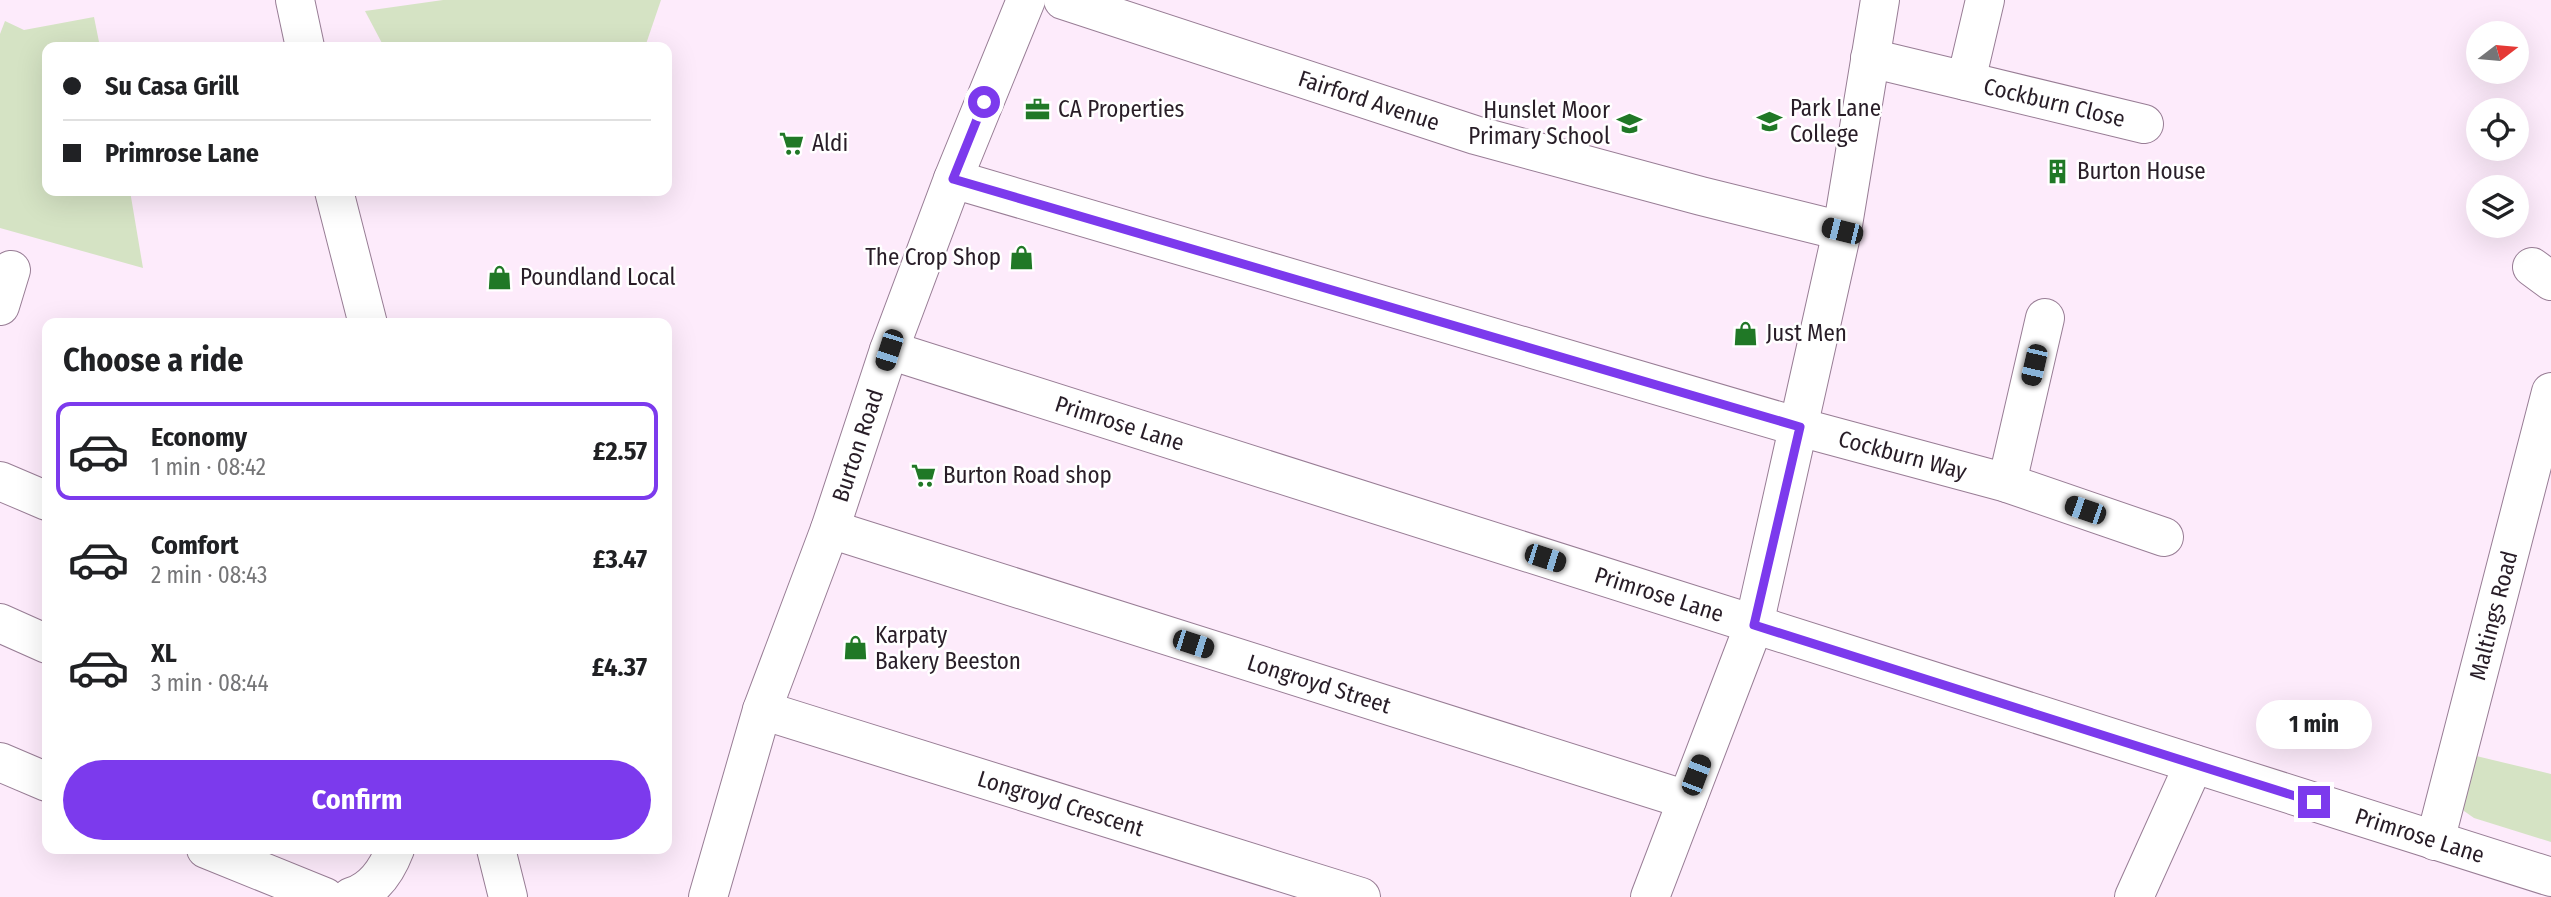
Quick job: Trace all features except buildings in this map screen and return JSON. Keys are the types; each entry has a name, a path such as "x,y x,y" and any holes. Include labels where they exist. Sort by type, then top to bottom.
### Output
{"street":[{"path":"295,0 304,42"},
{"name":"Burton Road","path":"716,895 762,710 830,529 889,350 953,179 1026,0"},
{"name":"Fairford Avenue","path":"1063,0 1475,135 1842,231"},
{"path":"1650,897 1754,625 1842,231 1880,0"},
{"name":"Cockburn Close","path":"1966,81 1985,0"},
{"name":"Cockburn Close","path":"1870,58 2144,124"},
{"name":"Cockburn Way","path":"953,179 1800,427 2007,483 2164,537"},
{"path":"335,196 366,318"},
{"path":"0,306 11,270"},
{"path":"2007,483 2045,318"},
{"name":"Primrose Lane","path":"889,350 2551,877"},
{"name":"Maltings Road","path":"2435,841 2551,392"},
{"path":"0,481 42,499"},
{"name":"Longroyd Street","path":"830,529 1687,800"},
{"path":"0,623 42,642"},
{"name":"Longroyd Crescent","path":"762,710 1361,897"},
{"path":"0,762 42,780"},
{"path":"2134,897 2194,764"},
{"path":"218,854 325,897"},
{"path":"363,890 388,866 393,854"},
{"path":"497,854 508,897"}],"green space":[{"path":"443,0 661,0 647,42 381,42 365,11"},
{"path":"94,17 99,42 42,42 42,196 131,196 143,268 0,228 0,34 5,21 24,30"},
{"path":"2468,754 2551,774 2551,842 2474,818 2464,811 2460,803"}],"place":[{"name":"CA Properties","path":"1038,109"},
{"name":"Park Lane College","path":"1770,121"},
{"name":"Hunslet Moor Primary School","path":"1630,123"},
{"name":"Aldi","path":"792,143"},
{"name":"Burton House","path":"2057,171"},
{"name":"The Crop Shop","path":"1021,257"},
{"name":"Poundland Local","path":"500,277"},
{"name":"Just Men","path":"1746,333"},
{"name":"Burton Road shop","path":"923,475"},
{"name":"Karpaty Bakery Beeston","path":"855,648"}],"route":[{"path":"984,102 953,179 1800,427 1754,625 2314,802"}]}
